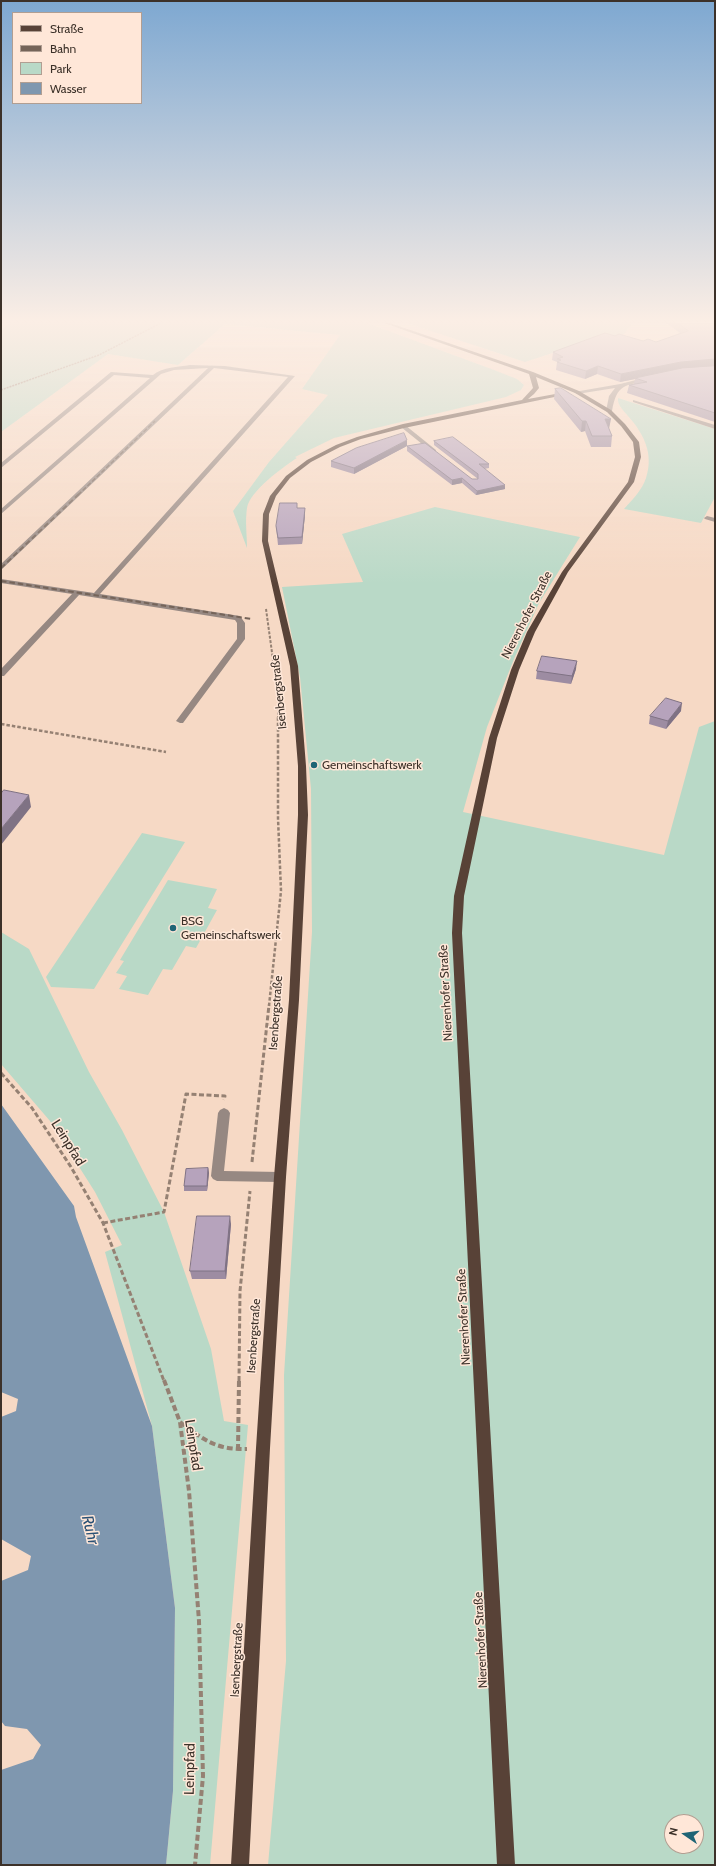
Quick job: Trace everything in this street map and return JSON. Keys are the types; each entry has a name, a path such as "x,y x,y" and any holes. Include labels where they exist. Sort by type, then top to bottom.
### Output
{"main road":[{"name":"Isenbergstraße","path":"240,1865 263,1448 280,1177 294,1000 303,815 302,766 294,666 287,629 266,541 266,514 269,504 278,487 288,476 309,461 349,442 402,426 479,410"},
{"name":"Nierenhofer Straße","path":"506,1865 457,933 460,896 493,738 521,653 565,572 622,496 631,482 636,469 638,457 636,442 625,428 608,411"}],"street":[{"path":"1,466 68,410"},
{"path":"1,512 117,410"},
{"path":"1,568 167,410"},
{"path":"96,595 261,410"},
{"path":"662,410 715,428"},
{"path":"402,426 439,454"},
{"path":"707,518 715,520"},
{"path":"1,581 234,616 240,620 242,630 241,639 180,721"},
{"path":"1,674 78,592"},
{"path":"224,1113 217,1176 280,1177"}],"path":[{"path":"180,1422 214,1447 226,1450 238,1450 240,1291 281,891 278,818 278,696 265,606"},
{"path":"1,724 166,752"},
{"name":"Leinpfad","path":"1,1073 32,1108 70,1166 102,1223 180,1422 189,1491 199,1621 203,1776 195,1865"},
{"path":"102,1223 164,1212 186,1094 225,1096 224,1113"}],"green space":[{"path":"1,410 31,410 1,432"},
{"path":"315,410 451,410 334,438 295,457 297,458 260,487 249,501 246,518 247,548 233,511 269,462"},
{"path":"623,410 656,410 715,429 715,497 701,523 624,509 642,487 646,478 649,461 643,437 634,423"},
{"path":"435,507 580,537 539,603 514,659 487,727 463,812 664,855 699,727 715,721 715,1865 268,1865 286,1661 284,1375 312,932 311,789 300,677 282,587 363,582 342,534"},
{"path":"142,833 185,842 94,989 51,987 46,977"},
{"name":"BSG Gemeinschaftswerk","path":"168,880 217,889 208,908 217,910 196,948 186,946 172,970 163,969 148,995 119,989 127,976 116,973 124,961 120,960"},
{"path":"1,932 29,949 89,1072 122,1130 164,1212 211,1349 224,1421 248,1425 210,1865 166,1865 173,1791 175,1608 152,1426 105,1252 122,1245 95,1192 50,1121 1,1064"}],"water":[{"name":"Ruhr","path":"1,1104 74,1206 76,1217 152,1426 175,1608 173,1791 166,1865 1,1865 1,1770 33,1759 41,1745 27,1729 5,1726 1,1721 1,1581 28,1570 31,1556 1,1539 1,1417 16,1411 18,1399 1,1392"}],"building":[{"path":"573,410 597,410 611,419 605,419 612,436 592,436 586,421 582,421"},
{"path":"706,410 715,410 715,413"},
{"path":"404,433 407,440 354,468 331,461 356,448"},
{"path":"453,437 489,464 479,464 505,485 477,491 462,478 452,480 407,446 425,443 472,479 478,479 478,474 434,441"},
{"path":"280,503 297,503 297,508 305,508 302,537 278,538 276,526"},
{"path":"542,656 577,661 572,676 537,671"},
{"path":"666,698 682,703 668,721 650,716"},
{"path":"4,790 29,795 1,829 1,794"},
{"path":"208,1168 207,1186 184,1186 186,1169"},
{"path":"197,1216 230,1216 225,1271 190,1271"}],"railway":[{"path":"78,495 155,421"},
{"path":"1,568 79,494"},
{"path":"1,581 252,619"}],"place":[{"name":"Gemeinschaftswerk","path":"314,765"},
{"name":"BSG Gemeinschaftswerk","path":"173,928"}]}
